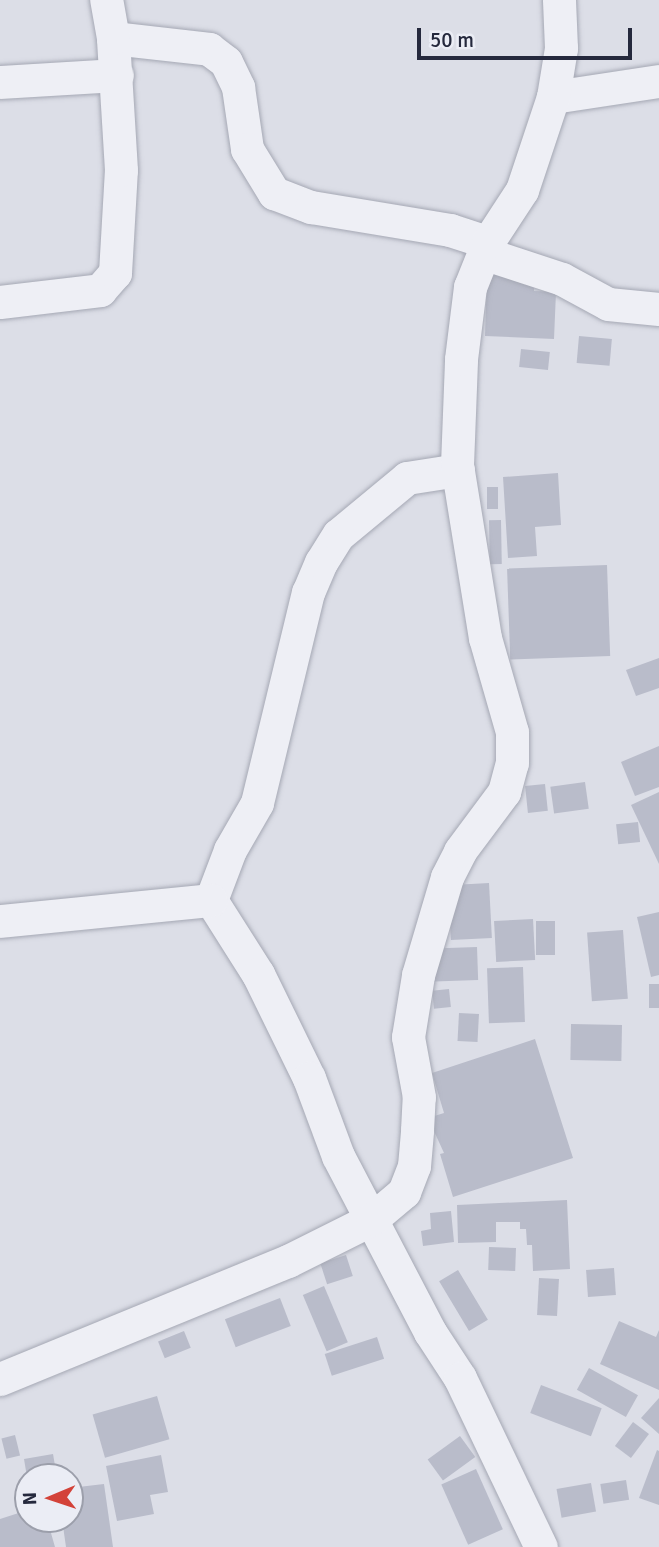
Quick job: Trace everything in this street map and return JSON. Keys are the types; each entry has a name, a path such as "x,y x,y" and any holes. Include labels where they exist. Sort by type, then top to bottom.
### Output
{"street":[{"path":"0,302 100,290 115,272 121,170 117,75 106,0"},
{"path":"0,1379 93,1338 223,1291 372,1219 404,1192 414,1166 419,1097 410,1056 409,1009 435,908 460,851 504,792 512,763 512,732 485,638 458,470 461,359 470,287 486,247 522,190 553,97 561,48 559,0"},
{"path":"113,38 209,49 226,62 238,87 247,149 274,193 312,207 450,230 562,279 608,304 659,309"},
{"path":"0,82 117,75"},
{"path":"553,97 659,81"},
{"path":"211,900 230,850 257,803 281,694 321,562 338,535 407,478 458,470"},
{"path":"0,921 211,900"},
{"path":"211,900 258,974 309,1078 338,1156 430,1332 460,1378 541,1547"}],"building":[{"path":"487,274 535,276 534,291 556,292 554,339 485,336"},
{"path":"579,336 612,339 610,366 577,363"},
{"path":"521,349 550,352 548,370 519,367"},
{"path":"558,473 561,525 535,527 537,556 508,558 503,477"},
{"path":"487,487 498,487 498,509 487,509"},
{"path":"489,520 501,520 502,564 490,564"},
{"path":"607,565 610,656 510,659 507,568"},
{"path":"659,658 659,688 636,696 626,670"},
{"path":"659,746 659,787 635,796 621,762"},
{"path":"585,782 589,809 554,814 550,787"},
{"path":"545,784 548,811 528,813 525,786"},
{"path":"659,792 659,864 631,805"},
{"path":"638,822 640,842 618,844 616,824"},
{"path":"489,883 492,938 451,940 448,885"},
{"path":"659,912 659,975 651,977 637,917"},
{"path":"533,919 535,960 496,962 494,921"},
{"path":"536,921 555,921 555,955 536,955"},
{"path":"623,930 628,999 592,1001 587,933"},
{"path":"477,947 478,980 434,982 433,949"},
{"path":"523,967 525,1022 489,1023 487,968"},
{"path":"649,984 659,984 659,1008 649,1008"},
{"path":"449,989 451,1007 434,1009 432,991"},
{"path":"459,1013 479,1014 478,1042 458,1041"},
{"path":"571,1024 622,1025 621,1061 570,1060"},
{"path":"535,1039 573,1158 453,1197 440,1154 444,1153 428,1118 444,1113 432,1073"},
{"path":"567,1200 570,1269 533,1271 532,1245 527,1245 526,1229 520,1229 520,1222 496,1222 496,1242 458,1243 457,1205"},
{"path":"451,1211 454,1242 423,1246 421,1231 431,1229 430,1213"},
{"path":"489,1247 516,1248 515,1271 488,1270"},
{"path":"346,1255 353,1276 327,1284 320,1263"},
{"path":"614,1268 616,1295 588,1297 586,1270"},
{"path":"458,1270 488,1320 469,1331 439,1281"},
{"path":"539,1278 559,1279 557,1316 537,1315"},
{"path":"324,1286 348,1342 327,1351 303,1295"},
{"path":"280,1298 291,1326 236,1347 225,1319"},
{"path":"619,1321 656,1337 659,1330 659,1390 600,1364"},
{"path":"184,1331 191,1348 165,1358 158,1341"},
{"path":"377,1337 384,1359 332,1376 325,1354"},
{"path":"589,1368 638,1395 626,1417 577,1390"},
{"path":"541,1385 602,1408 591,1436 530,1413"},
{"path":"157,1396 169,1439 105,1458 93,1414"},
{"path":"659,1398 659,1434 641,1418"},
{"path":"633,1422 649,1434 631,1458 615,1446"},
{"path":"15,1435 20,1455 6,1459 1,1438"},
{"path":"460,1436 475,1457 443,1481 428,1460"},
{"path":"657,1450 659,1451 659,1505 639,1498"},
{"path":"53,1454 55,1463 25,1463 24,1459"},
{"path":"161,1455 168,1492 150,1495 154,1514 117,1521 106,1466"},
{"path":"476,1469 503,1529 468,1545 441,1484"},
{"path":"626,1480 629,1500 603,1504 600,1484"},
{"path":"591,1483 596,1512 562,1518 557,1489"},
{"path":"104,1484 113,1547 66,1547 64,1533 84,1533 84,1486"},
{"path":"14,1514 14,1533 51,1533 55,1547 0,1547 0,1519"}]}
